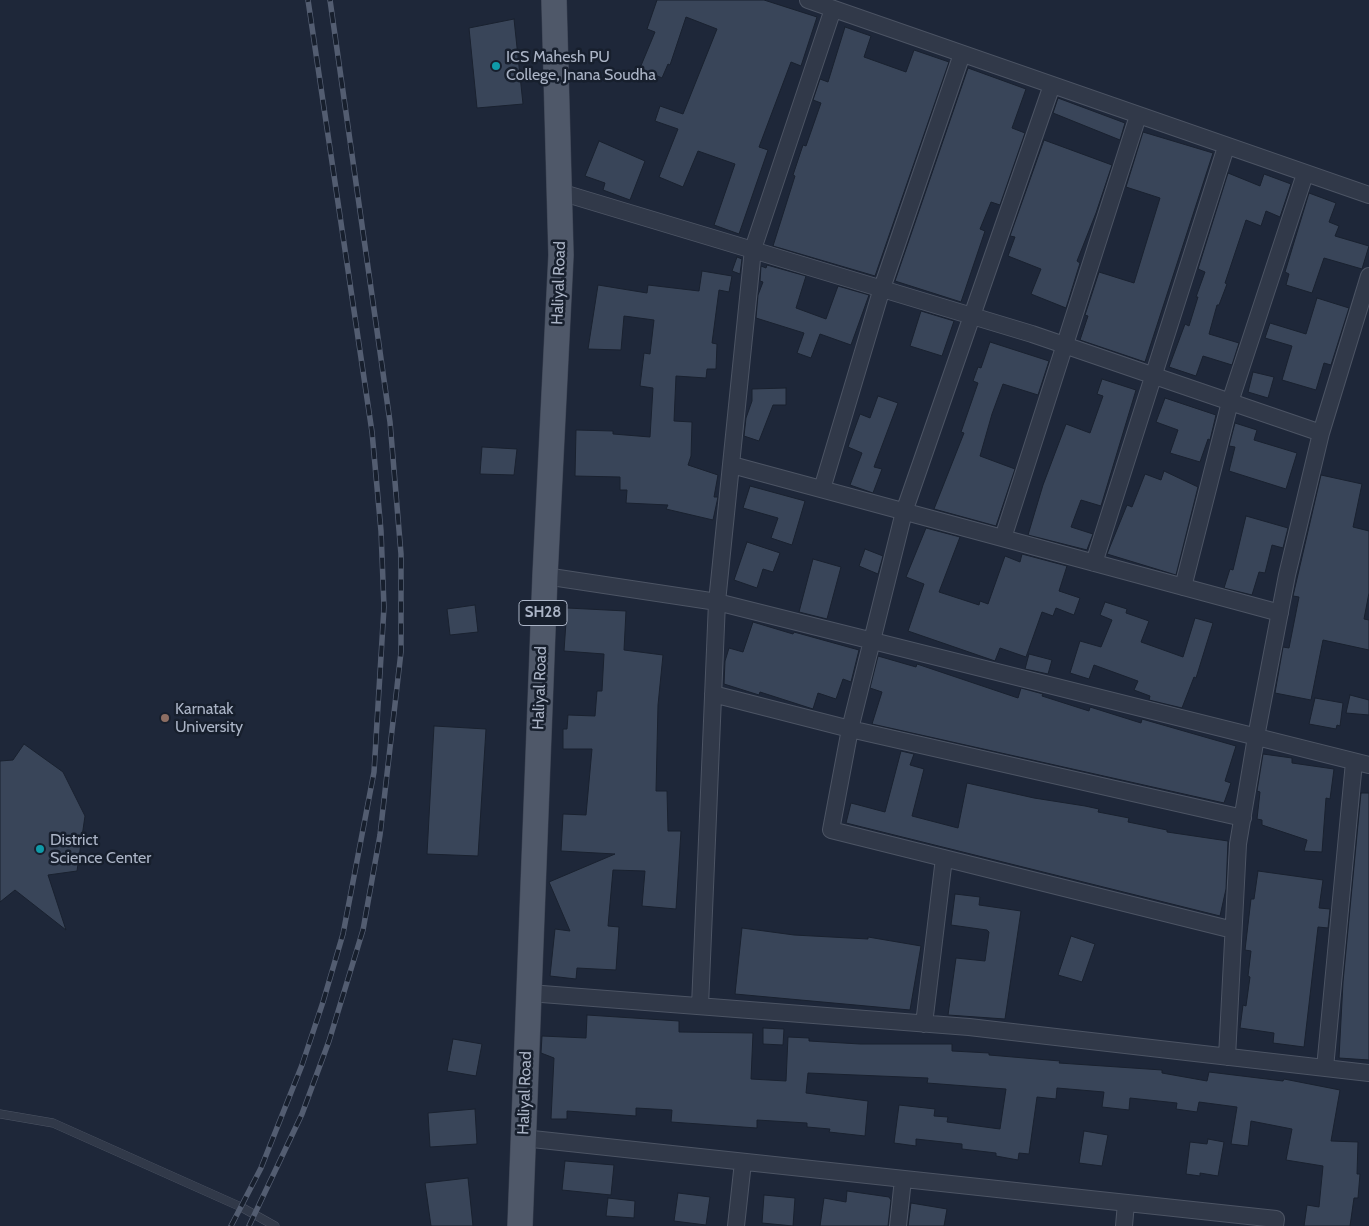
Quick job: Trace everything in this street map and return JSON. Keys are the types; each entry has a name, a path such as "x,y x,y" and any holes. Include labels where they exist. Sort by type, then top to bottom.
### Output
{"main road":[{"name":"Haliyal Road","path":"520,1226 545,576 562,255 554,0"}],"street":[{"path":"808,0 1226,147 1369,195"},
{"path":"700,1006 717,602 753,249 832,9"},
{"path":"822,489 882,288 962,54"},
{"path":"1052,86 904,512 850,729 831,830 1233,930"},
{"path":"1003,538 1138,116"},
{"path":"1094,563 1226,147"},
{"path":"1183,587 1230,402 1305,174"},
{"path":"560,192 972,315 1065,345 1321,434"},
{"path":"1227,1057 1238,844 1256,738 1280,613 1321,434 1369,276"},
{"path":"732,465 1280,613"},
{"path":"545,576 717,602 1361,764 1325,1068"},
{"path":"713,694 850,729 1242,818"},
{"path":"924,1024 944,858"},
{"path":"529,993 924,1024 1369,1073"},
{"path":"524,1138 1276,1219 1275,1226"},
{"path":"736,1226 743,1162"},
{"path":"898,1226 903,1179"},
{"path":"1124,1226 1126,1203"}],"lane":[{"path":"0,1114 53,1123 241,1207 274,1226"}],"building":[{"path":"657,0 764,0 817,17 801,66 791,62 759,147 768,150 739,234 714,225 735,164 698,151 683,187 659,177 678,129 655,121 660,106 683,114 717,29 686,17 670,65 668,64 662,78 640,68 655,32 647,29"},
{"name":"ICS Mahesh PU College, Jnana Soudha","path":"514,19 523,104 477,108 469,28"},
{"path":"845,27 871,36 864,57 906,72 914,50 949,62 875,276 773,246 803,145 806,146 821,103 813,100 820,79 828,82"},
{"path":"968,68 1026,89 1012,128 1025,133 1000,205 991,202 980,229 985,231 961,302 895,281"},
{"path":"1058,98 1125,123 1120,140 1053,113"},
{"path":"1143,132 1213,153 1145,362 1080,340 1088,316 1085,315 1099,272 1134,283 1160,198 1126,187"},
{"path":"1044,140 1112,165 1077,261 1080,263 1066,308 1031,294 1041,269 1008,256 1015,237 1010,236"},
{"path":"599,141 645,161 630,200 603,190 605,183 585,176"},
{"path":"1228,173 1260,186 1264,174 1291,184 1280,217 1266,211 1261,226 1246,220 1225,283 1227,284 1219,305 1217,305 1209,334 1239,343 1232,365 1203,356 1196,376 1169,367 1185,324 1189,326 1198,297 1196,297 1205,272 1198,269"},
{"path":"1309,193 1336,203 1329,222 1339,226 1335,236 1369,246 1362,269 1324,258 1312,293 1286,285 1289,274 1285,272"},
{"path":"737,257 742,259 740,274 732,271"},
{"path":"767,265 806,276 796,308 826,319 838,286 869,295 851,345 820,334 811,358 797,353 804,333 756,318 758,295 763,282 760,281 761,266 766,268"},
{"path":"702,271 732,276 729,292 719,290 712,343 717,344 716,369 707,369 706,378 676,376 674,421 692,422 691,456 688,465 718,475 714,497 718,497 713,520 666,509 668,505 626,503 627,490 620,490 620,477 575,476 576,430 613,431 613,434 650,437 653,388 640,386 644,353 650,354 654,320 624,316 621,350 588,349 598,285 647,293 648,285 699,291"},
{"path":"1317,298 1349,308 1331,365 1324,363 1316,390 1282,380 1292,346 1265,338 1270,323 1306,334"},
{"path":"921,311 954,321 942,356 910,346"},
{"path":"990,342 1049,361 1038,395 1003,384 992,414 980,456 1015,469 996,526 934,509 964,433 961,432 978,383 973,381 978,367 981,368"},
{"path":"1253,372 1274,377 1268,398 1248,392"},
{"path":"1102,379 1136,390 1101,506 1081,500 1071,527 1093,534 1087,550 1028,535 1043,485 1066,424 1090,433 1103,396 1097,394"},
{"path":"786,388 786,405 773,405 759,441 744,436 746,418 752,401 752,389"},
{"path":"878,396 898,403 874,467 882,469 873,493 850,485 862,453 848,447 860,414 870,418"},
{"path":"1165,398 1216,415 1210,440 1208,439 1200,462 1170,453 1178,430 1156,422"},
{"path":"1235,423 1257,430 1254,440 1297,453 1286,489 1229,471 1235,447 1229,446"},
{"path":"482,447 517,449 514,475 480,474"},
{"path":"1164,471 1198,487 1176,575 1107,554 1127,505 1132,507 1145,474 1161,480"},
{"path":"1321,475 1362,484 1353,527 1369,531 1369,593 1364,619 1369,620 1369,650 1323,640 1311,700 1275,693 1283,647 1289,648 1299,597 1293,596"},
{"path":"750,486 805,501 792,545 771,538 778,518 743,508"},
{"path":"1246,516 1288,528 1283,548 1272,545 1265,573 1259,572 1252,595 1224,588 1230,569 1233,570"},
{"path":"926,528 960,537 939,592 979,605 980,601 988,604 1005,556 1020,562 1022,554 1067,566 1059,591 1080,598 1074,615 1056,608 1053,616 1042,612 1026,657 1000,648 995,661 908,631 924,584 906,577"},
{"path":"747,542 780,553 773,572 763,569 757,588 734,580"},
{"path":"865,549 883,556 878,574 859,566"},
{"path":"813,559 841,567 827,619 799,612"},
{"path":"1105,602 1127,609 1126,613 1149,621 1141,642 1183,657 1195,618 1213,623 1196,678 1194,677 1182,708 1149,700 1150,696 1134,690 1138,681 1094,665 1089,679 1070,673 1080,641 1101,647 1112,620 1100,615"},
{"path":"475,605 478,632 450,635 447,609"},
{"path":"567,608 626,611 624,650 663,655 658,705 656,791 667,791 668,831 681,831 676,909 642,906 645,871 613,870 608,926 619,927 616,970 577,968 576,979 550,976 555,929 570,931 549,882 615,854 561,851 563,814 586,815 592,749 563,749 563,729 567,729 568,715 595,716 597,691 602,691 604,654 564,651"},
{"path":"753,622 859,650 851,682 843,679 836,699 818,693 813,709 760,692 759,695 724,684 725,661 729,648 743,652"},
{"path":"1029,654 1052,660 1048,674 1025,669"},
{"path":"878,656 916,667 917,664 1018,698 1021,688 1089,711 1090,707 1141,723 1142,719 1236,746 1225,781 1231,783 1224,803 872,724 882,692 870,688"},
{"path":"1350,695 1369,700 1369,715 1346,713"},
{"path":"1315,698 1343,703 1340,726 1337,725 1336,729 1309,724"},
{"path":"434,726 486,729 478,856 427,854"},
{"name":"District Science Center","path":"24,744 63,772 85,816 77,871 48,875 66,930 15,890 0,902 0,761 13,760"},
{"path":"901,751 914,754 910,765 924,769 912,816 958,828 967,783 1034,798 1099,809 1098,812 1129,818 1128,822 1167,830 1167,832 1228,841 1226,889 1220,916 846,823 851,803 885,812"},
{"path":"1263,754 1292,758 1292,763 1334,769 1330,799 1326,798 1322,852 1304,851 1307,840 1262,825 1262,820 1257,819 1260,792 1257,791"},
{"path":"1361,793 1369,793 1369,1060 1339,1058 1343,982"},
{"path":"1258,871 1323,880 1319,908 1330,909 1328,928 1318,927 1304,1047 1273,1043 1274,1033 1240,1028 1243,1005 1246,1006 1250,977 1248,976 1251,951 1245,950 1251,899 1254,899"},
{"path":"955,894 980,897 979,905 1021,911 1005,1019 948,1015 956,958 985,961 989,932 987,930 951,925"},
{"path":"742,928 794,935 868,939 868,937 921,946 910,1010 735,994"},
{"path":"1071,936 1095,944 1082,982 1058,975"},
{"path":"587,1015 679,1021 679,1032 753,1033 751,1079 786,1081 788,1037 809,1038 809,1041 860,1044 952,1044 952,1051 1060,1061 1059,1063 1162,1070 1162,1073 1207,1081 1209,1072 1283,1081 1284,1079 1340,1090 1331,1141 1358,1142 1357,1174 1360,1174 1358,1198 1354,1198 1350,1226 1304,1226 1307,1205 1319,1207 1323,1166 1286,1160 1292,1129 1251,1121 1248,1146 1231,1144 1237,1107 1199,1102 1197,1112 1176,1109 1177,1103 1130,1098 1129,1110 1102,1107 1104,1092 1057,1088 1056,1099 1037,1097 1029,1154 1019,1153 1018,1160 996,1156 996,1153 962,1149 962,1144 916,1139 916,1146 894,1143 899,1105 935,1109 934,1116 948,1117 947,1122 1000,1129 1006,1089 927,1083 928,1078 808,1073 806,1093 868,1101 865,1136 829,1132 830,1129 807,1127 807,1123 757,1120 757,1128 671,1122 672,1110 636,1108 636,1116 567,1111 567,1119 551,1119 554,1058 541,1053 542,1036 586,1038"},
{"path":"763,1028 784,1029 783,1045 763,1044"},
{"path":"453,1039 482,1044 476,1076 447,1071"},
{"path":"475,1109 477,1144 430,1147 428,1113"},
{"path":"1084,1131 1108,1135 1102,1166 1079,1163"},
{"path":"1208,1139 1224,1142 1218,1176 1200,1173 1200,1176 1186,1174 1190,1142 1207,1144"},
{"path":"565,1161 614,1165 611,1195 562,1190"},
{"path":"468,1178 473,1226 431,1226 425,1183"},
{"path":"847,1191 889,1197 891,1200 888,1226 820,1226 824,1198 846,1202"},
{"path":"678,1193 710,1197 706,1225 674,1221"},
{"path":"764,1195 795,1198 793,1226 762,1223"},
{"path":"608,1198 635,1201 634,1218 606,1216"},
{"path":"911,1203 947,1209 944,1226 908,1226"}],"railway":[{"path":"231,1226 261,1168 302,1065 323,1002 343,934 374,772 384,607 381,531 372,432 308,0"},
{"path":"249,1226 302,1114 329,1041 363,930 380,835 401,652 401,554 390,422 330,0"}],"place":[{"name":"ICS Mahesh PU College, Jnana Soudha","path":"496,66"},
{"name":"Karnatak University","path":"165,718"},
{"name":"District Science Center","path":"40,849"}]}
